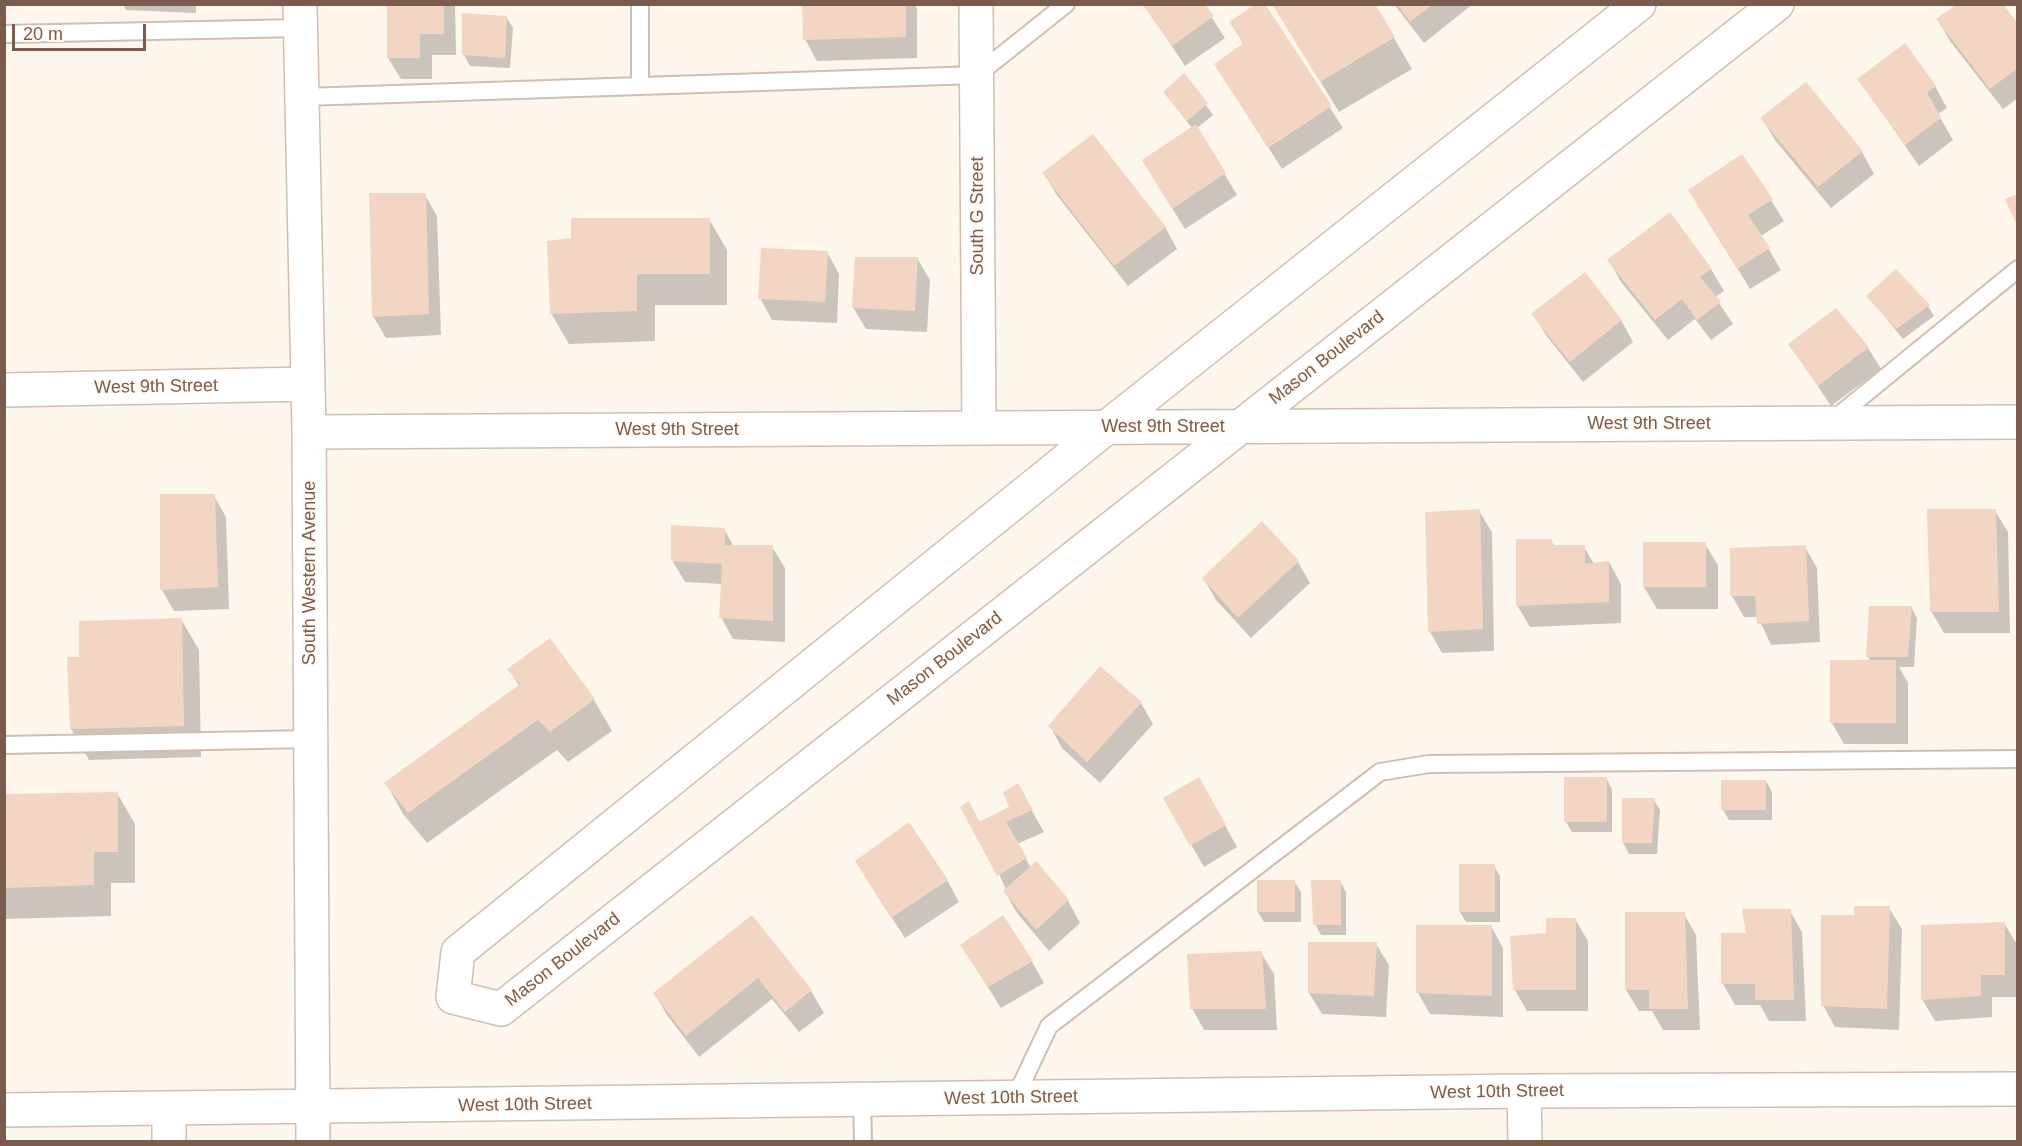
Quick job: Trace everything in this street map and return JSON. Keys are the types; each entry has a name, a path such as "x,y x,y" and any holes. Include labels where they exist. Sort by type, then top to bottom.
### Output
{"street":[{"name":"South G Street","path":"976,4 979,427"},
{"name":"Mason Boulevard","path":"1639,4 1107,427 458,952 453,997 501,1009 1777,4"},
{"name":"South Western Avenue","path":"301,16 309,432 313,1142"},
{"name":"West 9th Street","path":"4,390 308,384"},
{"name":"West 9th Street","path":"309,432 2018,422"},
{"name":"West 10th Street","path":"4,1110 312,1108 1524,1091 2018,1089"},
{"path":"1524,1091 1525,1142"},
{"path":"169,1109 169,1142"}],"lane":[{"path":"640,4 640,86"},
{"path":"303,97 977,75 1066,4"},
{"path":"4,34 301,16"},
{"path":"1828,424 2018,269"},
{"path":"4,745 310,739"},
{"path":"1014,1098 1049,1026 1380,772 1429,764 2018,759"},
{"path":"862,1100 863,1142"}],"building":[{"path":"387,4 444,4 444,34 420,34 420,58 387,58"},
{"path":"802,4 906,4 906,37 803,40"},
{"path":"1142,4 1205,4 1214,16 1172,46"},
{"path":"1256,4 1265,4 1332,106 1268,148 1214,64 1244,43 1229,22"},
{"path":"1272,4 1375,4 1395,37 1320,82"},
{"path":"1397,4 1433,4 1410,22"},
{"path":"1957,4 2003,4 2018,24 2018,68 1990,89 1936,19"},
{"path":"462,13 507,16 505,58 462,55"},
{"path":"1905,43 1936,86 1927,92 1941,118 1905,145 1857,79"},
{"path":"1184,73 1208,103 1187,121 1163,92"},
{"path":"1806,82 1863,151 1818,187 1760,118"},
{"path":"1196,124 1226,173 1172,209 1142,160"},
{"path":"1093,134 1166,227 1114,266 1042,173"},
{"path":"1742,154 1773,199 1748,215 1770,248 1737,269 1688,190"},
{"path":"369,193 426,193 429,314 372,317"},
{"path":"2018,194 2018,228 2005,199"},
{"path":"1670,212 1712,269 1700,277 1721,302 1697,320 1682,299 1655,320 1607,260"},
{"path":"571,218 710,218 710,274 637,274 637,311 550,314 547,241 571,238"},
{"path":"761,248 828,251 825,302 758,299"},
{"path":"855,257 918,257 915,311 852,308"},
{"path":"1896,269 1930,305 1896,329 1866,296"},
{"path":"1585,272 1622,320 1570,362 1531,314"},
{"path":"1836,308 1869,347 1818,386 1788,344"},
{"path":"160,494 215,494 218,587 160,590"},
{"path":"1480,509 1483,629 1428,632 1425,512"},
{"path":"1927,509 1996,509 1999,612 1930,612"},
{"path":"1262,521 1299,561 1238,618 1202,578"},
{"path":"671,525 725,528 725,545 773,545 773,621 719,618 722,564 671,561"},
{"path":"1516,539 1552,539 1552,545 1585,545 1585,564 1609,561 1609,602 1516,606"},
{"path":"1643,542 1706,542 1706,587 1643,587"},
{"path":"1806,545 1809,621 1757,624 1755,596 1730,596 1730,548"},
{"path":"1869,606 1912,606 1908,657 1866,657"},
{"path":"182,618 184,726 70,729 67,657 79,657 79,621"},
{"path":"550,638 595,699 550,732 538,720 408,813 384,783 520,684 507,669"},
{"path":"1830,660 1896,660 1896,723 1830,723"},
{"path":"1100,666 1142,702 1087,762 1048,726"},
{"path":"1199,777 1226,825 1190,846 1163,798"},
{"path":"1564,777 1607,777 1607,822 1564,822"},
{"path":"1721,780 1766,780 1766,810 1721,810"},
{"path":"1018,783 1033,810 1006,822 1027,858 997,876 960,807 969,801 979,822 1009,807 1003,792"},
{"path":"118,792 118,852 94,852 94,885 4,888 4,794"},
{"path":"1622,798 1655,798 1652,843 1622,843"},
{"path":"909,822 948,880 891,918 855,861"},
{"path":"1036,861 1069,900 1036,930 1003,891"},
{"path":"1459,864 1495,864 1495,912 1459,912"},
{"path":"1257,880 1295,880 1295,912 1257,912"},
{"path":"1311,880 1341,880 1341,925 1313,925"},
{"path":"1854,906 1890,906 1887,1009 1821,1006 1821,915 1854,915"},
{"path":"1742,909 1791,909 1794,1000 1755,1000 1755,984 1721,984 1721,933 1746,933"},
{"path":"1625,912 1685,912 1688,1009 1649,1009 1649,990 1625,990"},
{"path":"752,915 812,990 785,1012 758,978 686,1036 653,993"},
{"path":"1003,915 1033,961 988,987 960,945"},
{"path":"1546,918 1576,918 1576,990 1513,990 1510,936 1546,933"},
{"path":"2005,922 2005,975 1981,975 1981,996 1921,1000 1921,925"},
{"path":"1416,925 1492,925 1492,996 1416,993"},
{"path":"1308,942 1377,942 1374,996 1308,993"},
{"path":"1262,951 1266,1009 1190,1009 1187,954"}]}
